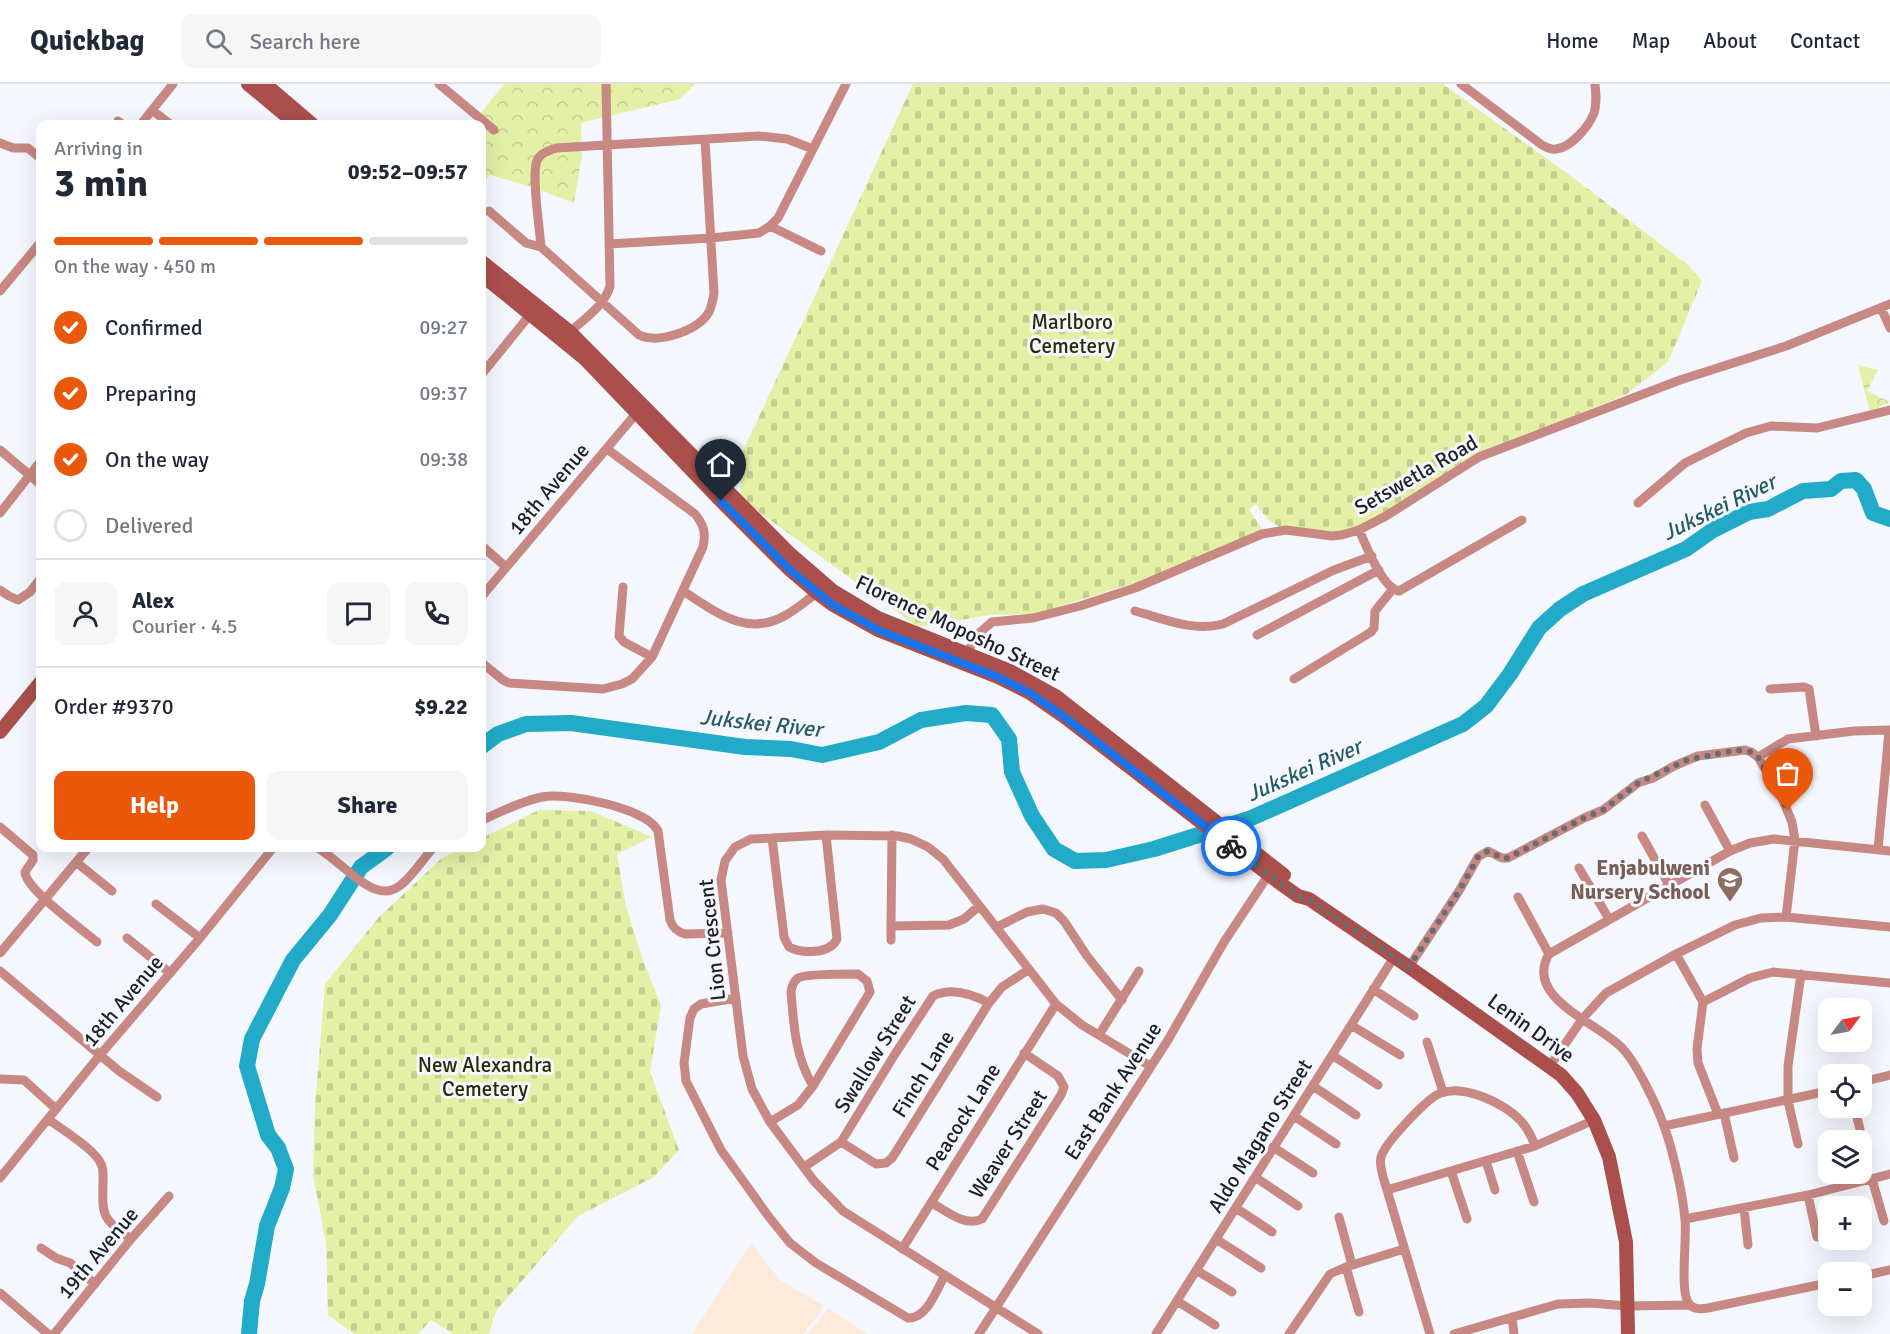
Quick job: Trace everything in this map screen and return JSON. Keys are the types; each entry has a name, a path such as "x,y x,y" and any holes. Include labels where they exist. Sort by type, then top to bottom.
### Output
{"street":[{"path":"144,120 173,84"},
{"path":"248,84 291,120"},
{"path":"265,84 307,120"},
{"path":"439,84 482,120"},
{"path":"570,332 602,302 610,286 606,84"},
{"path":"1461,84 1542,145 1552,149 1558,149 1572,141 1591,119 1596,103 1595,84"},
{"path":"609,244 759,233 770,226 783,210 841,86"},
{"path":"152,110 165,120"},
{"path":"486,123 494,130"},
{"path":"541,247 535,170 539,157 556,148 772,136 813,149"},
{"path":"489,211 526,243 541,247 639,335 649,339 658,339 685,332 697,326 709,311 713,300 705,140"},
{"path":"0,143 13,148 27,148 36,155"},
{"path":"770,226 821,251"},
{"path":"0,291 36,248"},
{"name":"Florence Moposho Street","path":"486,266 640,409 788,552 833,591 878,618 968,653 1038,685 1056,697 1079,721 1150,785 1252,855"},
{"name":"Florence Moposho Street","path":"486,279 570,332 750,530 817,593 833,605 878,630 943,654 1019,688 1079,721 1165,781 1271,870"},
{"path":"1886,306 1890,328"},
{"name":"Setswetla Road","path":"968,653 977,635 992,622 1033,618 1080,606 1135,588 1262,534 1286,530 1336,536 1359,530 1386,516 1479,457 1702,372 1786,346 1886,306"},
{"path":"486,369 534,310"},
{"name":"18th Avenue","path":"486,591 640,409"},
{"path":"1638,503 1685,464 1746,433 1771,426 1817,428 1890,410"},
{"path":"486,666 509,683 603,689 632,679 652,657 703,547 705,531 703,524 694,514 607,449"},
{"path":"0,450 36,481"},
{"path":"0,513 36,467"},
{"path":"1359,530 1392,590 1399,591 1522,520"},
{"path":"486,550 506,567"},
{"path":"1134,611 1198,627 1223,624 1334,570 1372,556"},
{"path":"1257,635 1379,570"},
{"path":"0,590 18,600 30,592 36,584"},
{"path":"623,587 619,636 624,642 652,657"},
{"path":"1294,680 1371,632 1374,628 1375,611 1392,590"},
{"path":"683,591 720,614 753,625 763,624 787,615 817,593"},
{"path":"1770,688 1804,687 1809,689 1816,736"},
{"path":"0,732 36,688"},
{"path":"1758,757 1788,739 1854,731 1889,731 1878,850"},
{"path":"1409,967 1482,853 1488,851 1502,858 1508,858 1603,810 1638,783 1687,760 1737,750 1751,752 1758,757 1788,810 1792,822 1795,840 1786,917"},
{"path":"486,818 529,801 556,795 590,800 645,818 656,826 658,831 672,926 685,934 728,933"},
{"path":"1705,805 1730,851"},
{"path":"0,827 33,855 34,858 25,872 25,877 45,900 97,942"},
{"path":"772,838 784,937 789,947 800,951 827,949 837,939 826,835"},
{"name":"Lion Crescent","path":"1038,1334 837,1206 770,1122 746,1074 721,880 725,861 735,847 751,839 826,835 892,835 918,842 936,853 950,868 1056,1004 1072,1018 1150,1066"},
{"path":"891,940 892,835"},
{"path":"1642,836 1669,885"},
{"path":"1689,1305 1686,1297 1685,1219 1664,1126 1628,1055 1620,1045 1564,1005 1548,988 1544,980 1544,972 1550,954 1730,851 1750,843 1761,840 1795,840 1890,851"},
{"path":"0,953 85,852"},
{"name":"18th Avenue","path":"0,1178 270,852"},
{"path":"323,852 362,883 376,890 385,891 397,888 403,883 430,852"},
{"path":"76,862 112,891"},
{"path":"1579,868 1609,919"},
{"name":"Lenin Drive","path":"1271,870 1298,896 1309,899 1409,967 1550,1066 1569,1083 1594,1120 1609,1157 1626,1242 1629,1334"},
{"name":"East Bank Avenue","path":"978,1334 1168,1040 1224,942 1271,870"},
{"path":"1518,897 1550,954"},
{"path":"156,904 200,938"},
{"path":"891,926 949,925 964,919 979,906"},
{"path":"997,927 1027,912 1043,909 1056,913 1122,1000"},
{"path":"1550,1066 1583,1018 1606,993 1676,954 1744,922 1761,918 1786,917 1890,927"},
{"path":"127,938 170,973"},
{"path":"1676,954 1703,1002 1697,1049 1698,1063 1721,1114 1734,1158"},
{"name":"Aldo Magano Street","path":"1159,1333 1394,957"},
{"name":"Finch Lane","path":"841,1142 876,1164 886,1163 892,1158 988,1003 1002,987 1028,970"},
{"path":"0,971 127,1077 157,1097"},
{"path":"1099,1035 1139,971"},
{"path":"1703,1002 1765,972 1890,983"},
{"path":"770,1122 798,1105 813,1086 870,992 867,981 858,974 803,976 792,986 798,1053 802,1067 813,1086"},
{"path":"1798,1144 1788,1101 1788,1066 1801,974"},
{"path":"1373,989 1414,1016"},
{"name":"Swallow Street","path":"804,1167 841,1142 933,996 945,993 966,993 988,1003"},
{"path":"736,998 701,1004 694,1009 690,1018 684,1072 688,1086 726,1158 768,1217 790,1243 807,1257 908,1318 922,1313 945,1275"},
{"name":"Peacock Lane","path":"902,1249 1056,1004"},
{"path":"1351,1025 1400,1055"},
{"path":"1427,1042 1443,1092"},
{"name":"Weaver Street","path":"932,1203 965,1220 972,1222 982,1219 1061,1095 1064,1087 1058,1076 1024,1053"},
{"path":"1332,1055 1378,1085"},
{"path":"1872,1080 1890,1075"},
{"path":"0,1079 27,1081 56,1109"},
{"path":"1312,1086 1356,1114"},
{"path":"1430,1334 1387,1190 1381,1163 1384,1151 1431,1098 1443,1092 1461,1091 1497,1104 1521,1122 1535,1146"},
{"path":"1664,1126 1818,1094"},
{"path":"1294,1116 1336,1144"},
{"path":"1857,1118 1860,1129"},
{"path":"48,1119 91,1151 100,1161 103,1173 103,1212 109,1222 131,1239"},
{"path":"1387,1190 1535,1146 1594,1120"},
{"path":"1273,1148 1313,1173"},
{"path":"1517,1151 1534,1202"},
{"path":"1486,1161 1494,1190"},
{"path":"1451,1171 1467,1219"},
{"path":"1884,1221 1872,1179 1890,1174"},
{"path":"1255,1177 1298,1206"},
{"path":"1685,1219 1852,1184"},
{"path":"1808,1195 1817,1237"},
{"name":"19th Avenue","path":"54,1334 169,1196"},
{"path":"1236,1208 1272,1232"},
{"path":"1744,1208 1748,1245"},
{"path":"1339,1216 1359,1312"},
{"path":"1216,1239 1261,1268"},
{"path":"41,1248 56,1258 70,1263 95,1284"},
{"path":"1289,1334 1330,1274 1404,1249"},
{"path":"1197,1269 1232,1292"},
{"path":"1872,1274 1890,1270"},
{"path":"1455,1334 1558,1304 1689,1305 1696,1308 1708,1308 1818,1285"},
{"path":"0,1293 48,1334"},
{"path":"1177,1301 1215,1325"},
{"path":"1512,1317 1514,1334"}],"shaded area":[{"path":"751,1243 780,1280 824,1306 821,1311 803,1334 692,1334"},
{"path":"829,1308 831,1310 867,1334 807,1334"}],"green space":[{"path":"504,84 695,84 680,99 581,123 582,156 574,203 490,175 486,180 486,120 475,120"},
{"name":"Marlboro Cemetery","path":"913,84 1443,84 1575,179 1688,265 1702,281 1668,362 1627,394 1475,457 1373,522 1336,536 1280,527 1268,520 1256,504 1249,510 1263,530 1167,573 1035,614 990,615 918,627 748,504 742,494 741,481 732,475"},
{"path":"1858,365 1878,370 1867,391 1890,402 1870,412"},
{"name":"New Alexandra Cemetery","path":"539,810 591,811 652,837 617,854 626,907 644,963 661,1005 650,1072 679,1150 654,1177 578,1216 496,1311 489,1334 453,1334 431,1320 418,1334 354,1334 328,1315 326,1243 313,1175 315,1106 325,984 379,917 442,858 455,852 486,852 486,836"}],"waterway":[{"name":"Jukskei River","path":"486,743 498,734 526,724 571,723 745,747 791,749 822,755 879,742 921,720 966,713 992,715 1009,739 1012,772 1032,816 1054,849 1075,861 1106,860 1154,849 1249,819 1463,724 1486,706 1510,674 1539,628 1560,609 1583,594 1686,549 1713,530 1749,512 1768,509 1803,491 1831,489 1841,481 1856,480 1864,489 1873,513 1890,519"},
{"name":"Jukskei River","path":"249,1334 252,1301 267,1226 282,1188 286,1169 278,1148 268,1135 247,1066 252,1039 293,960 330,915 361,867 382,852"}],"way so far":[{"path":"1231,846 1298,896 1309,899 1409,967 1482,853 1488,851 1502,858 1508,858 1603,810 1638,783 1653,778 1687,760 1737,750 1751,752 1758,757 1788,810"}],"place":[{"name":"Enjabulweni Nursery School","path":"1730,903"}],"route":[{"path":"721,501 805,584 833,605 878,630 943,654 1030,693 1066,718 1231,846"}]}
